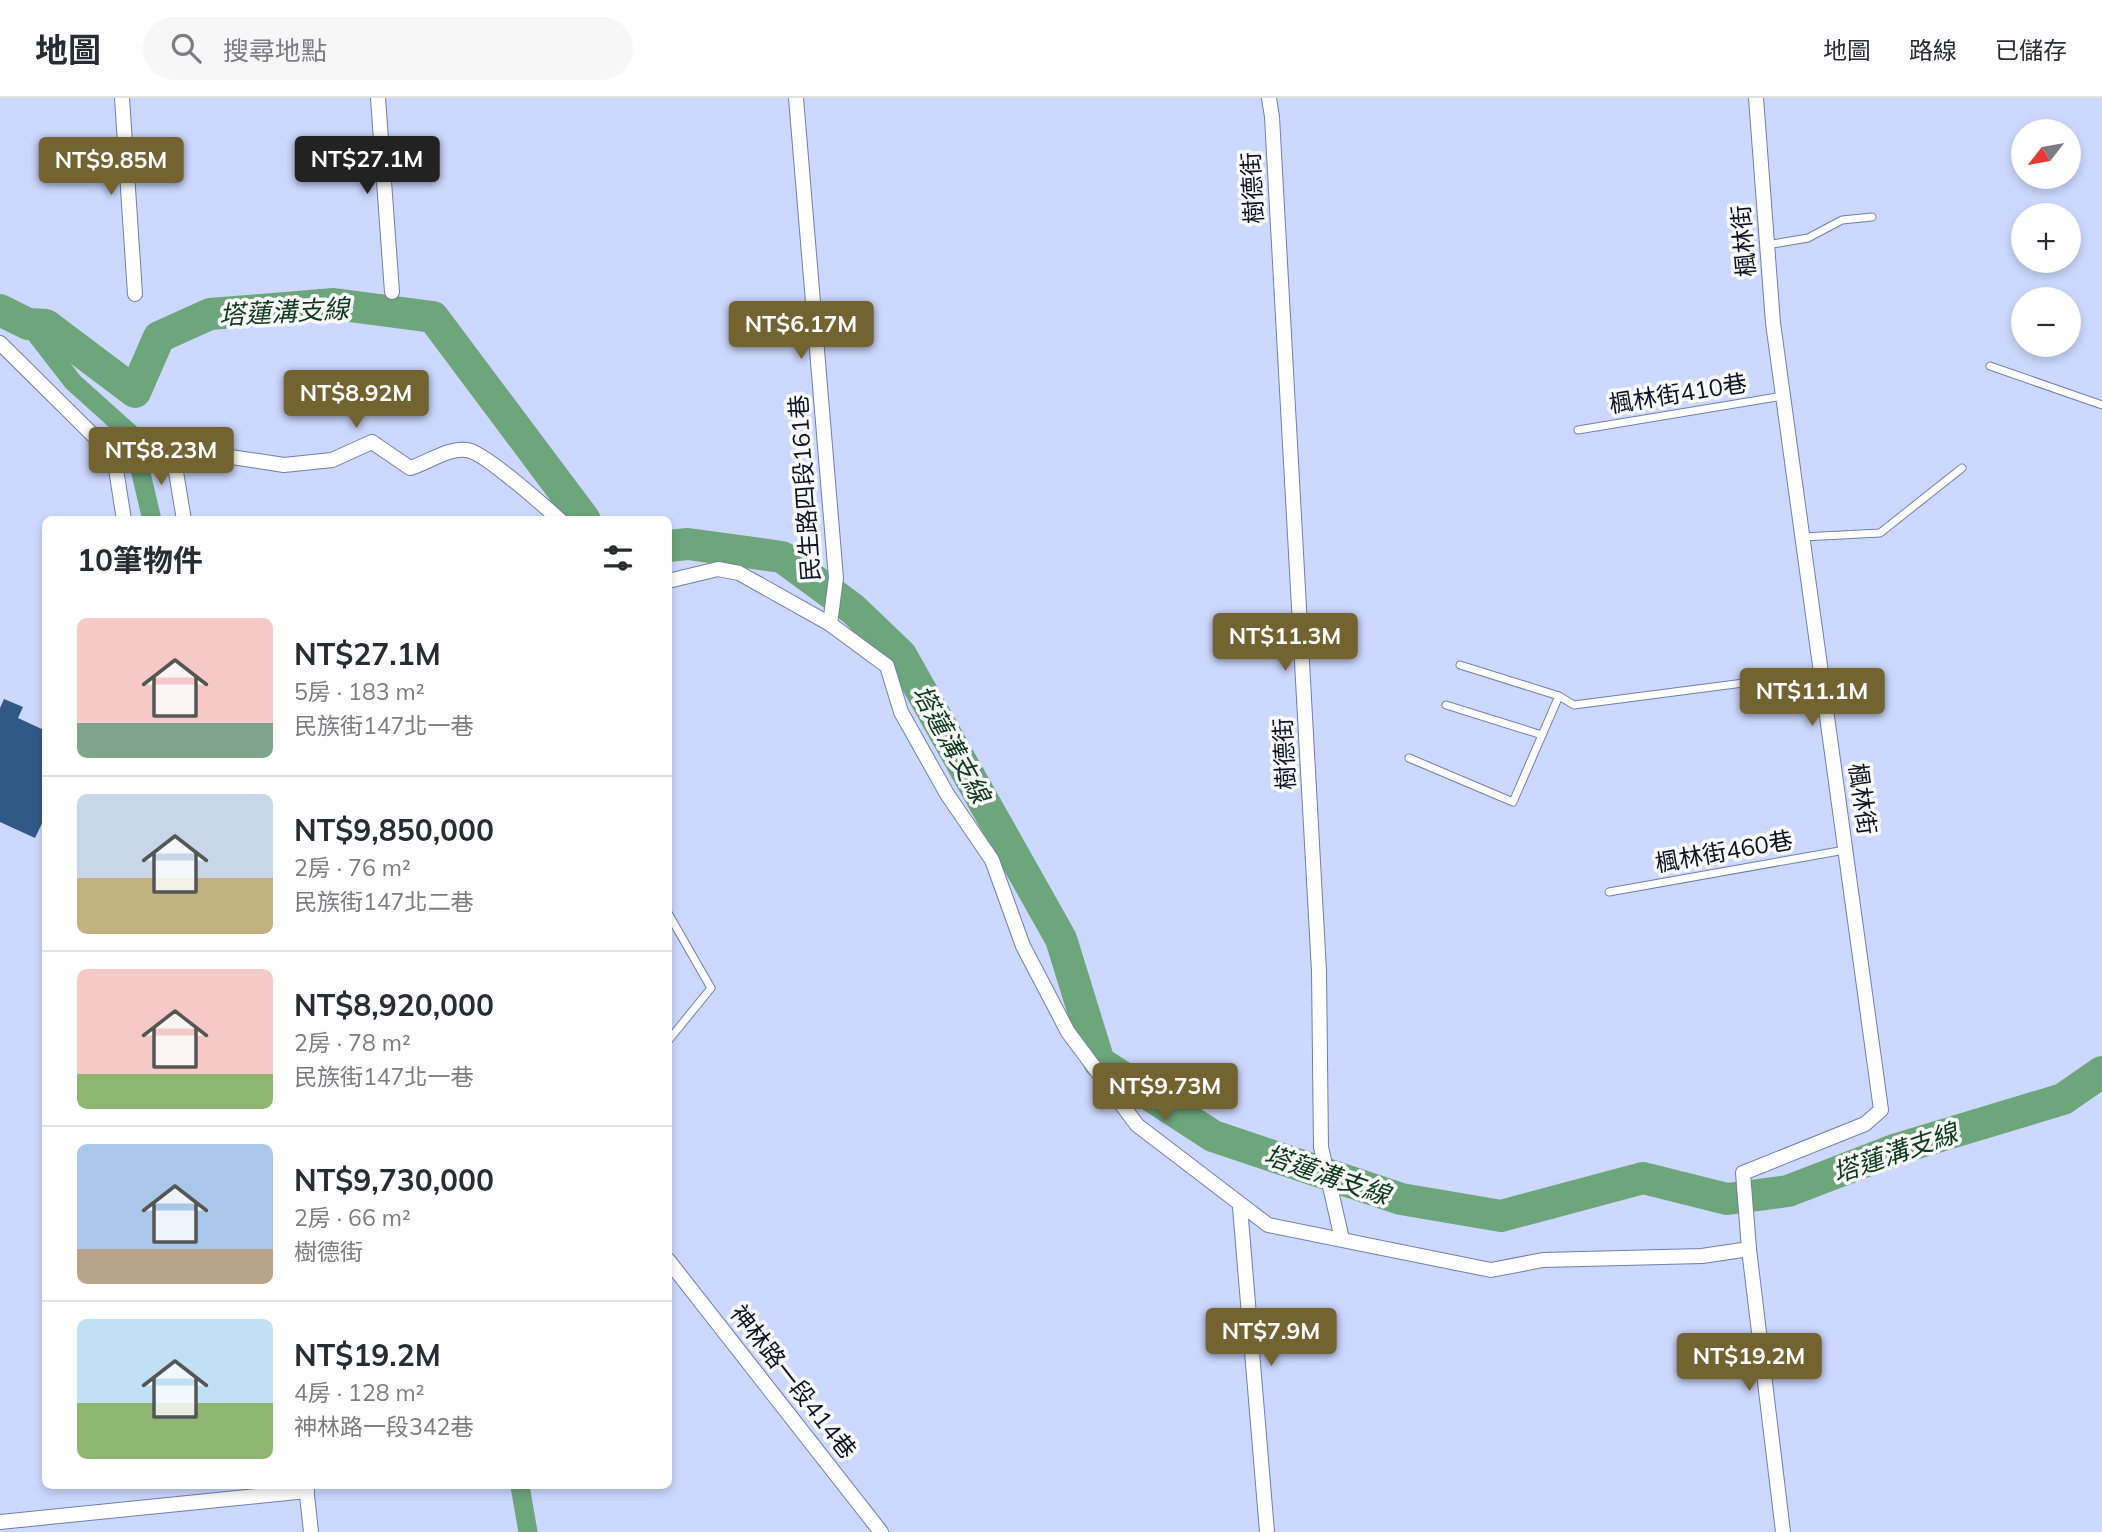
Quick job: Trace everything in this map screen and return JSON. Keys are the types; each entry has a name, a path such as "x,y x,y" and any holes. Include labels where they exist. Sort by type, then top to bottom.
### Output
{"street":[{"path":"122,98 135,294"},
{"path":"378,98 392,292"},
{"name":"民生路四段161巷","path":"796,98 836,578 830,624"},
{"name":"樹德街","path":"1269,98 1319,971 1321,1147 1342,1239"},
{"name":"楓林街","path":"1749,1249 1743,1173 1865,1124 1881,1110 1783,396 1767,245 1756,98"},
{"path":"0,343 109,451 116,469 123,516"},
{"path":"109,451 172,448 240,456 284,465 332,460 372,442 410,468 452,451 470,450 554,516"},
{"path":"172,448 183,516"},
{"path":"672,580 718,569 739,573 830,624 887,666 901,712 947,794 992,860 1023,946 1068,1032 1137,1125 1189,1162 1240,1207 1268,1225 1491,1270 1543,1260 1702,1256 1749,1249 1783,1532"},
{"path":"1240,1207 1267,1532"},
{"name":"神林路一段414巷","path":"672,1265 881,1532"},
{"path":"0,1522 298,1489"},
{"path":"307,1489 311,1532"}],"lane":[{"path":"1767,245 1808,238 1842,220 1872,218"},
{"path":"1990,366 2102,405"},
{"name":"楓林街410巷","path":"1578,430 1783,396"},
{"path":"1803,537 1880,533 1962,468"},
{"path":"1460,665 1559,696 1574,705 1822,673"},
{"path":"1409,758 1513,802 1559,696"},
{"path":"1446,705 1542,735"},
{"name":"楓林街460巷","path":"1609,891 1846,850"},
{"path":"672,920 711,988 672,1036"}],"building":[{"path":"4,699 23,707 18,718 42,729 42,823 35,838 0,822 0,708"}],"waterway":[{"name":"塔蓮溝支線","path":"0,310 28,324 46,325 135,392 159,337 210,314 334,304 433,317 582,516"},
{"path":"28,324 73,382 132,435 151,516"},
{"name":"塔蓮溝支線","path":"672,546 688,544 782,557 853,609 901,655 1061,939 1099,1062 1213,1136 1401,1199 1501,1216 1643,1178 1727,1199 1788,1191 1897,1149 2063,1099 2102,1072"},
{"path":"521,1489 528,1532"}]}
